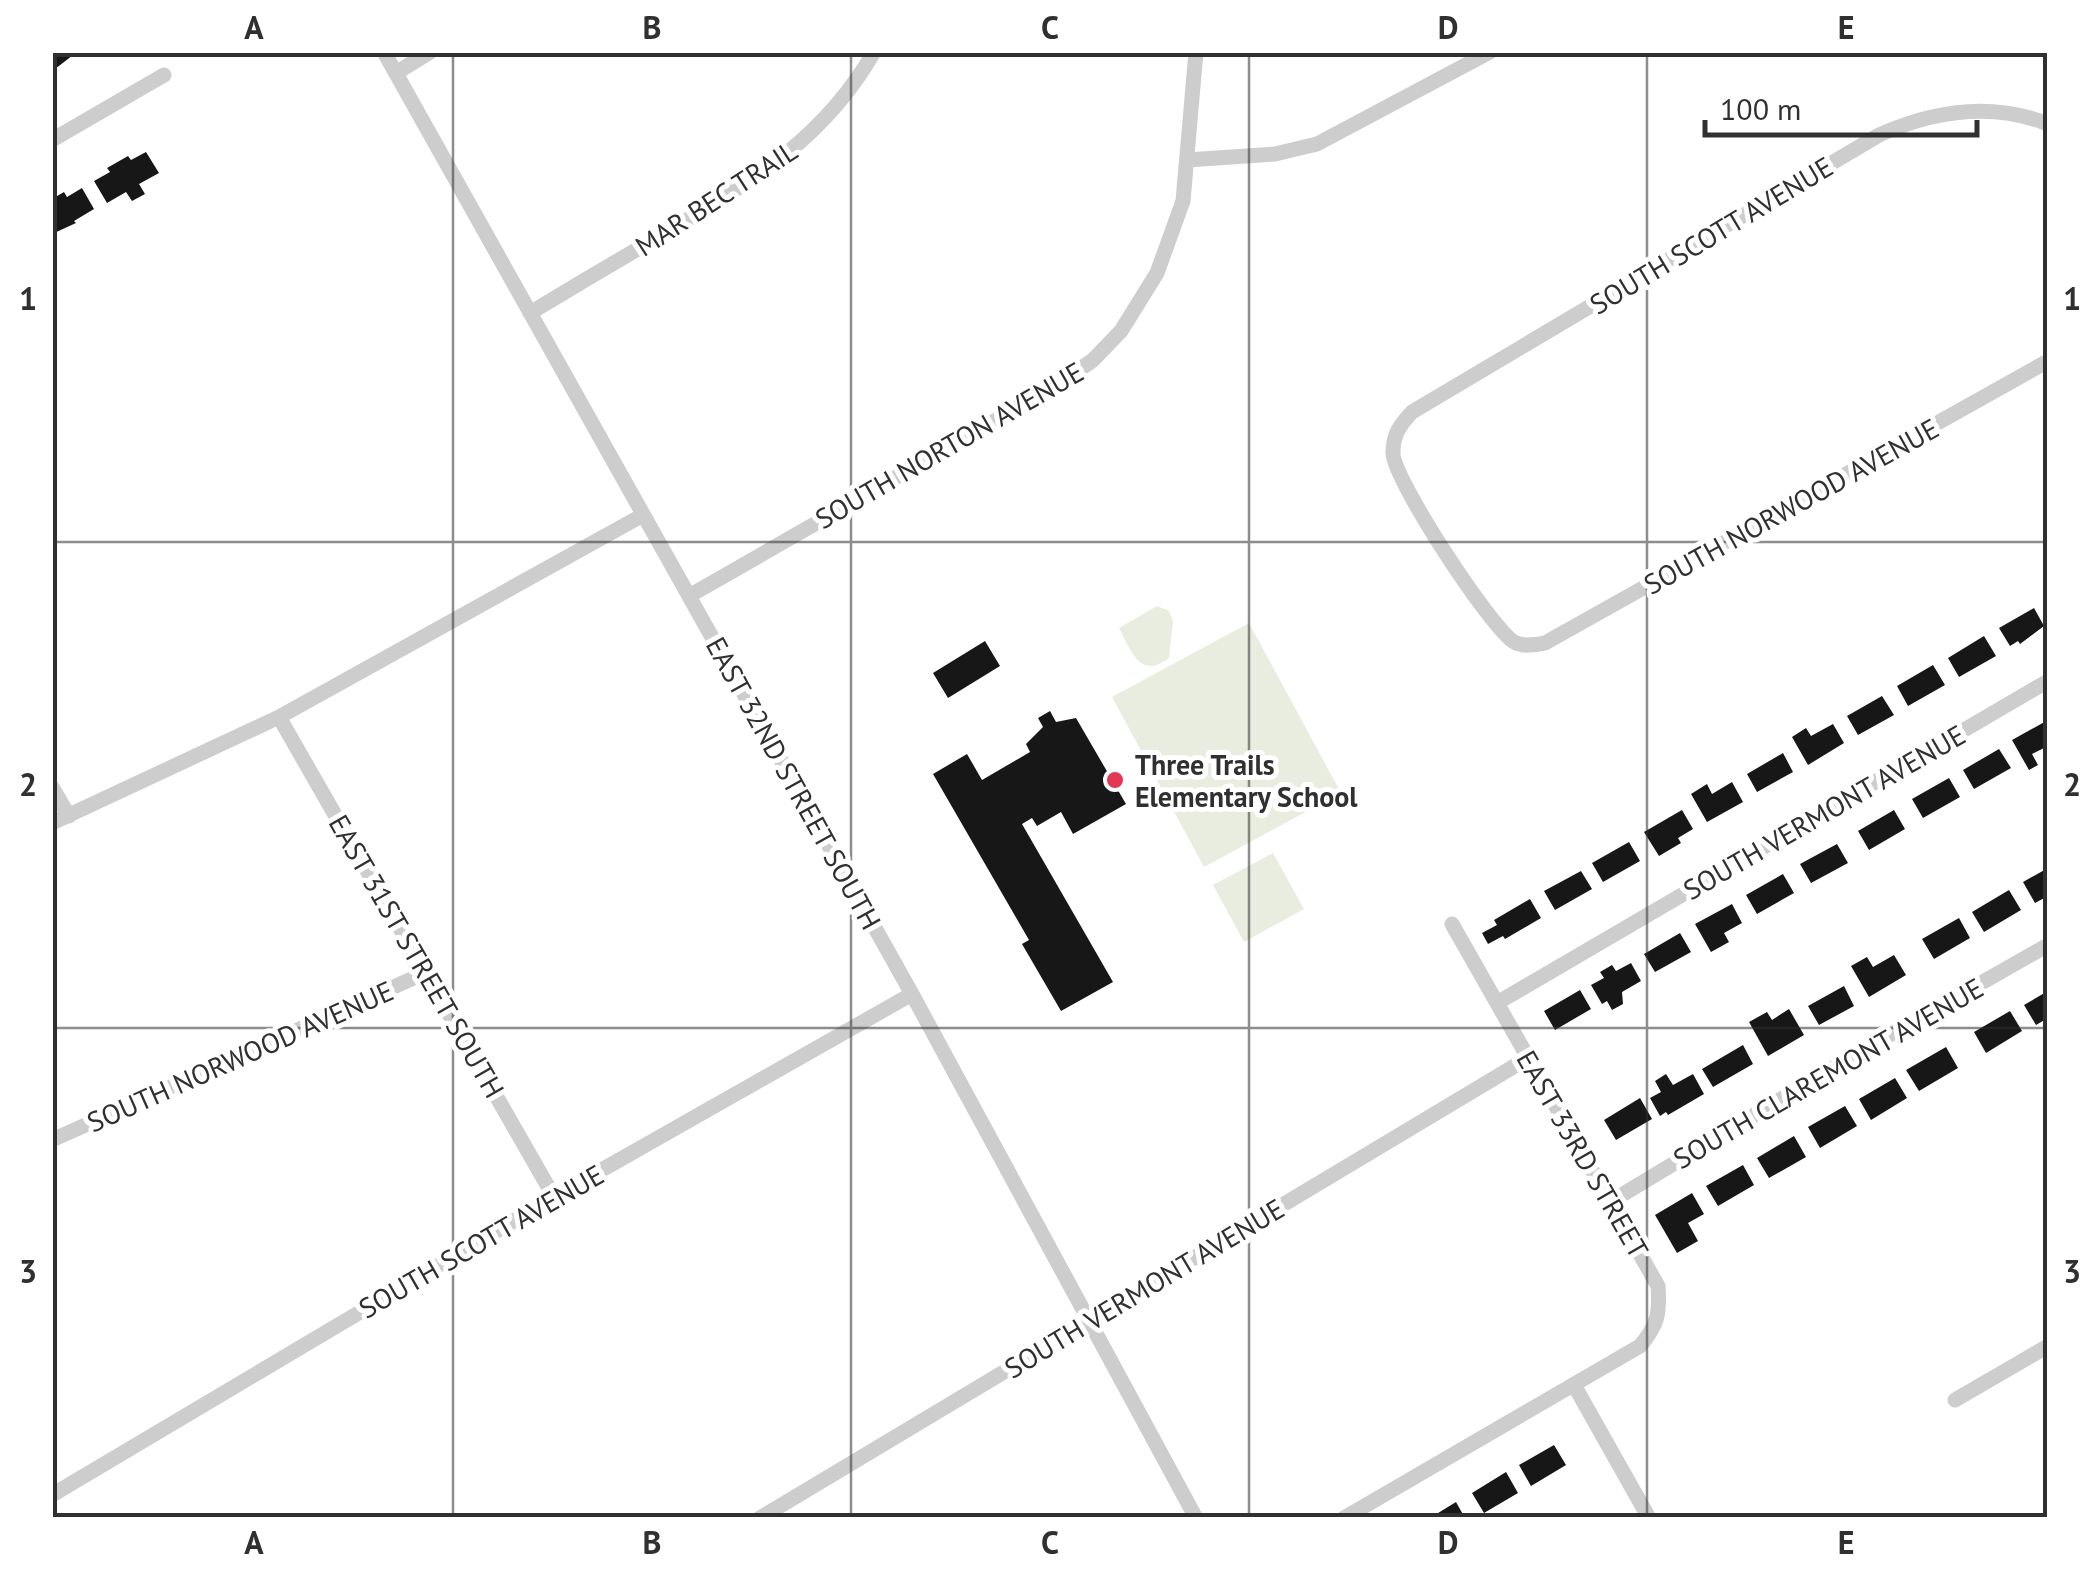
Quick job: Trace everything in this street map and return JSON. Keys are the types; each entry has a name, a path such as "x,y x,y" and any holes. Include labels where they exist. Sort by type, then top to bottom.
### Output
{"street":[{"name":"EAST 32ND STREET SOUTH","path":"384,52 912,994 1196,1518"},
{"path":"396,73 430,52"},
{"name":"MAR BEC TRAIL","path":"530,313 751,181 794,150 857,82 874,52"},
{"name":"SOUTH NORTON AVENUE","path":"689,596 1059,384 1093,360 1122,331 1158,273 1184,201 1196,52"},
{"path":"1187,160 1275,154 1316,144 1490,52"},
{"path":"52,140 164,75"},
{"name":"SOUTH SCOTT AVENUE","path":"1532,646 1515,642 1492,618 1440,546 1393,457 1396,430 1412,412 1879,135 1904,124 1962,110 2022,114 2048,124"},
{"name":"SOUTH NORWOOD AVENUE","path":"1532,646 1544,643 2048,360"},
{"path":"52,823 279,717 644,515"},
{"name":"SOUTH VERMONT AVENUE","path":"1497,1003 2048,681"},
{"name":"EAST 31ST STREET SOUTH","path":"279,717 554,1196"},
{"path":"52,787 69,816"},
{"name":"EAST 33RD STREET","path":"1452,924 1658,1286 1655,1329 1640,1346 1574,1384"},
{"name":"SOUTH CLAREMONT AVENUE","path":"1610,1202 1858,1053 2048,945"},
{"name":"SOUTH NORWOOD AVENUE","path":"52,1140 427,972"},
{"name":"SOUTH SCOTT AVENUE","path":"52,1495 554,1196 912,994"},
{"name":"SOUTH VERMONT AVENUE","path":"760,1518 1528,1058"},
{"path":"1955,1400 2048,1346"},
{"path":"1344,1518 1574,1384 1649,1518"}],"shaded area":[{"path":"1157,606 1169,611 1173,621 1169,658 1151,666 1138,660 1119,628"},
{"path":"1249,623 1341,793 1204,867 1112,697"},
{"path":"1273,853 1304,909 1244,942 1213,885"}],"building":[{"path":"52,52 77,52 55,69"},
{"path":"146,152 159,173 139,184 145,194 132,201 126,192 107,203 94,181 128,156 131,160"},
{"path":"82,188 94,209 52,234 52,199 64,192 67,197"},
{"path":"2034,608 2044,626 2020,644 2018,641 2010,646 1999,628"},
{"path":"1984,636 1996,656 1959,677 1948,658"},
{"path":"985,641 1000,666 948,698 933,673"},
{"path":"1933,665 1945,685 1908,706 1897,686"},
{"path":"1882,696 1894,715 1858,735 1847,716"},
{"name":"Three Trails Elementary School","path":"1050,711 1056,722 1076,718 1126,804 1073,834 1061,812 1037,826 1032,818 1022,824 1113,982 1061,1011 1022,944 1029,940 933,774 967,754 982,780 1030,752 1026,744 1043,727 1038,718"},
{"path":"2048,720 2048,746 2032,754 2038,765 2029,770 2012,740"},
{"path":"1833,724 1844,743 1808,765 1792,737 1806,728 1811,736"},
{"path":"1999,749 2011,768 1974,789 1963,770"},
{"path":"1783,753 1793,772 1757,792 1747,774"},
{"path":"1949,778 1960,797 1923,818 1912,799"},
{"path":"1732,782 1743,802 1707,822 1691,794 1707,784 1712,794"},
{"path":"1682,810 1693,829 1678,838 1681,843 1659,856 1644,832"},
{"path":"1894,810 1905,829 1869,850 1858,831"},
{"path":"1629,842 1640,861 1603,882 1592,863"},
{"path":"1837,844 1848,863 1811,883 1800,864"},
{"path":"2048,868 2048,896 2035,903 2023,882"},
{"path":"1581,871 1592,889 1555,910 1544,891"},
{"path":"1783,874 1794,893 1757,914 1746,895"},
{"path":"2009,890 2021,910 1984,932 1972,912"},
{"path":"1530,899 1541,918 1488,944 1482,933 1497,925 1494,920"},
{"path":"1732,904 1742,923 1724,933 1729,942 1711,952 1695,924"},
{"path":"1959,918 1970,938 1934,959 1922,939"},
{"path":"1680,933 1691,952 1655,972 1644,954"},
{"path":"1894,955 1906,975 1869,997 1851,966 1867,957 1873,967"},
{"path":"1631,963 1641,981 1622,992 1623,1004 1612,1010 1607,1001 1602,1004 1591,985 1604,978 1600,972 1612,965 1616,971"},
{"path":"1844,986 1854,1006 1819,1025 1808,1006"},
{"path":"1580,990 1591,1009 1555,1030 1544,1011"},
{"path":"2048,991 2048,1018 2036,1025 2024,1005"},
{"path":"1789,1009 1804,1035 1768,1056 1749,1022 1767,1012 1772,1020"},
{"path":"2010,1011 2022,1031 1986,1053 1974,1032"},
{"path":"1743,1045 1753,1064 1713,1087 1702,1069"},
{"path":"1946,1047 1958,1068 1919,1091 1906,1070"},
{"path":"1666,1074 1673,1085 1693,1074 1704,1094 1660,1116 1650,1098 1661,1092 1655,1081"},
{"path":"1895,1078 1907,1098 1871,1120 1859,1099"},
{"path":"1640,1098 1652,1119 1616,1140 1604,1120"},
{"path":"1845,1106 1857,1126 1820,1148 1808,1127"},
{"path":"1794,1136 1806,1157 1769,1178 1757,1158"},
{"path":"1743,1165 1754,1185 1718,1206 1706,1186"},
{"path":"1692,1193 1704,1214 1688,1223 1698,1241 1677,1253 1655,1215"},
{"path":"1554,1445 1566,1465 1531,1486 1519,1465"},
{"path":"1506,1472 1518,1493 1484,1513 1472,1493"},
{"path":"1456,1502 1465,1518 1430,1518"}],"place":[{"name":"Three Trails Elementary School","path":"1115,780"}]}
